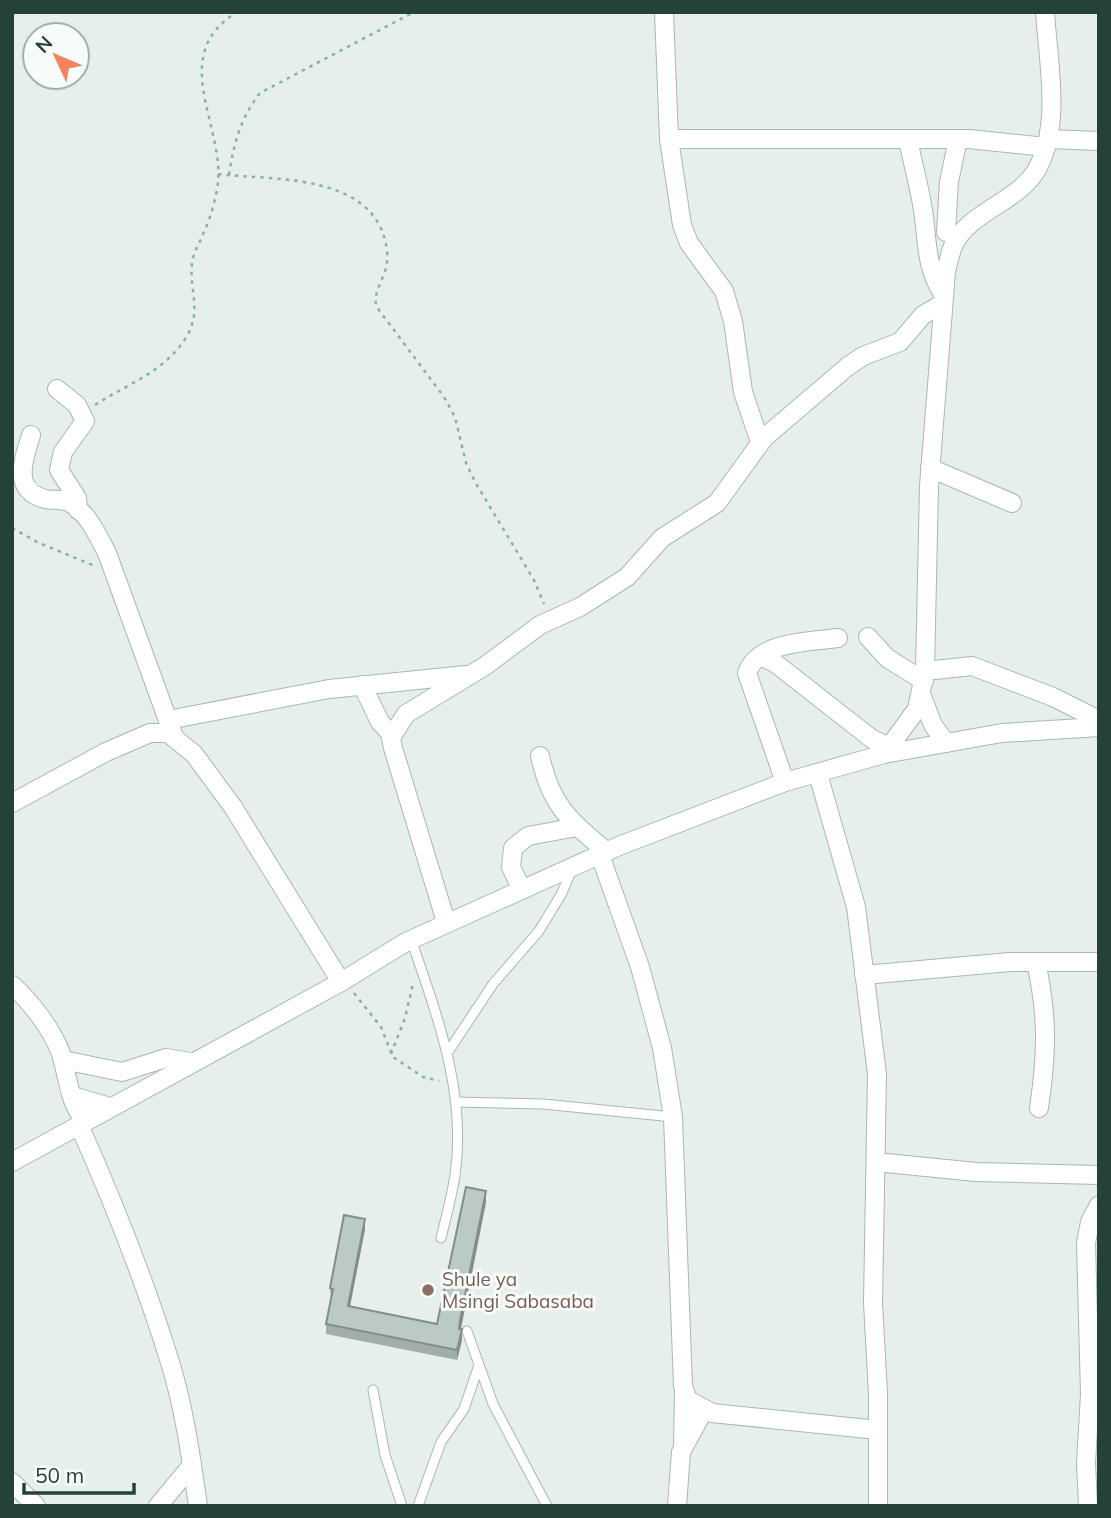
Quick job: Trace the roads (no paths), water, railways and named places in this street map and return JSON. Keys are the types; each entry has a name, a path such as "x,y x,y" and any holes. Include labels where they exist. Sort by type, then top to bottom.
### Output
{"street":[{"path":"664,12 669,139 682,225 689,243 724,291 733,321 743,393 760,442"},
{"path":"946,743 927,713 923,682 930,468 942,299 953,244 964,230 1020,189 1035,173 1047,143 1050,105 1045,12"},
{"path":"669,139 958,139 1047,143 1099,141"},
{"path":"908,139 926,231 926,253 932,277 942,299"},
{"path":"946,232 949,182 958,139"},
{"path":"926,231 964,230"},
{"path":"446,922 393,748 392,735 406,714 550,621 580,607 627,577 662,538 717,503 760,442 847,367 863,356 900,342 923,315 942,299"},
{"path":"57,388 83,413 84,426 63,452 59,470 77,498 78,510"},
{"path":"32,435 21,473 23,483 29,491 44,498 66,500 92,526 112,570 171,729 194,754 233,807 346,979"},
{"path":"930,468 1013,503"},
{"path":"868,637 887,659 923,682 972,667 1053,697 1099,720"},
{"path":"785,782 748,681 749,667 760,656 789,645 838,638"},
{"path":"760,656 775,663 887,751"},
{"path":"12,803 106,752 150,733 169,733 171,729 272,699 362,685 469,675"},
{"path":"887,751 917,709 923,682"},
{"path":"362,685 380,722 392,735"},
{"path":"14,1158 346,979 411,939 604,853 785,782 887,751 1002,733 1099,727"},
{"path":"540,755 554,801 604,853 662,1048 673,1117 684,1390 683,1448 677,1506"},
{"path":"818,774 856,907 876,1062 873,1303 878,1430 877,1506"},
{"path":"522,890 511,867 513,848 528,836 577,827"},
{"path":"864,975 1037,962 1099,962"},
{"path":"1037,962 1047,1028 1039,1108"},
{"path":"12,985 47,1027 62,1060 72,1096 121,1221 170,1360 198,1506"},
{"path":"62,1060 122,1072 166,1058 191,1062"},
{"path":"72,1096 110,1107"},
{"path":"876,1162 976,1172 1099,1175"},
{"path":"1088,1506 1086,1463 1090,1394 1086,1243 1090,1222 1099,1205"},
{"path":"684,1390 688,1400 704,1410 878,1430"},
{"path":"683,1448 704,1410"},
{"path":"158,1506 192,1465"},
{"path":"12,1482 36,1506"}],"lane":[{"path":"448,1052 493,984 539,930 562,893 572,868"},
{"path":"411,939 448,1052 456,1102 456,1174 442,1238"},
{"path":"456,1102 543,1104 673,1117"},
{"path":"467,1331 493,1405 547,1506"},
{"path":"418,1506 442,1443 464,1409 479,1365"},
{"path":"373,1390 385,1455 402,1506"}],"place":[{"name":"Shule ya Msingi Sabasaba","path":"428,1290"}]}
